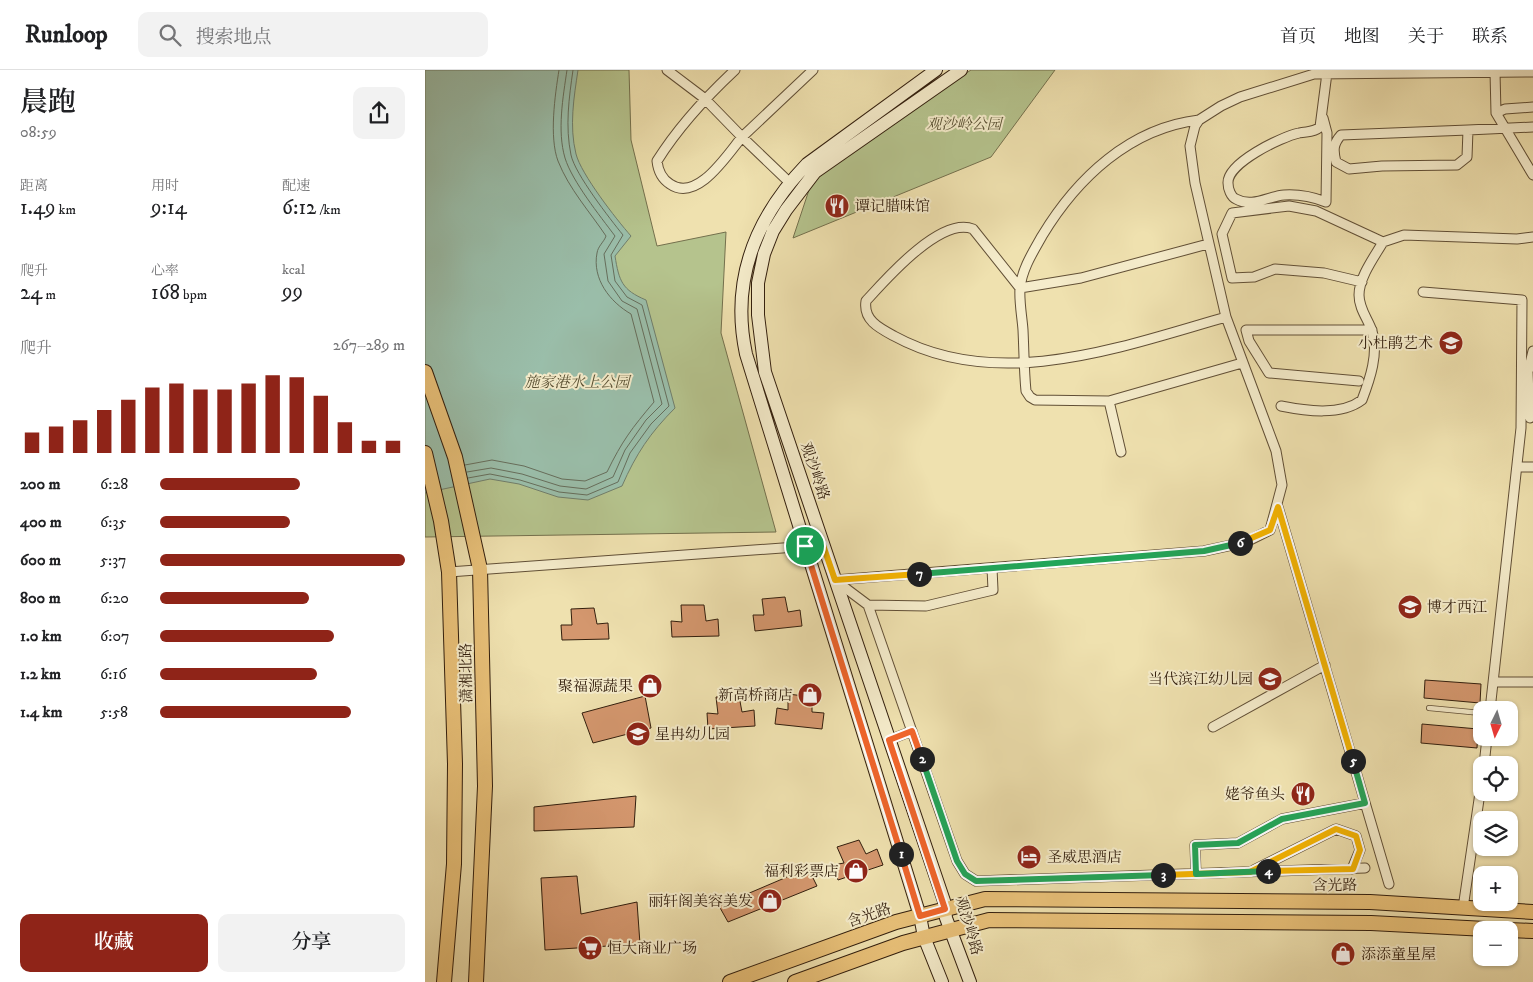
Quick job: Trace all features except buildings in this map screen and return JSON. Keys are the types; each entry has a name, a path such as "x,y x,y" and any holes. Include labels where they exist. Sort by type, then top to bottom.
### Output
{"main road":[{"name":"观沙岭路","path":"936,70 807,164 789,182 773,205 750,250 741,315 746,354 920,916 924,937 942,982"},
{"name":"观沙岭路","path":"961,70 815,172 786,210 773,231 764,254 758,283 757,315 765,372 970,982"},
{"name":"潇湘北路","path":"425,372 455,457 480,569 485,786 475,982"},
{"name":"潇湘北路","path":"425,453 441,521 449,572 455,764 454,855 443,982"},
{"name":"含光路","path":"730,982 896,922 985,899 1370,902 1533,912"},
{"path":"795,982 924,937 989,920 1371,923 1473,928"},
{"path":"1518,930 1533,931"}],"street":[{"path":"667,70 705,98 789,182"},
{"path":"735,70 691,112 657,161 658,170 666,182 678,188 691,188 709,177 742,137 813,70"},
{"path":"1495,72 1496,113 1533,175"},
{"path":"1242,363 1109,401 1035,400 1030,397 1026,391 1020,288 1025,269 1046,230 1089,175 1108,158 1134,141 1181,122 1199,120 1240,97 1301,77 1327,73 1533,72"},
{"path":"1323,118 1327,133 1325,202 1313,197 1286,195 1250,203 1236,199 1227,184 1228,176 1237,163 1298,133 1316,130 1322,123 1327,73"},
{"path":"1496,113 1505,109 1533,107"},
{"path":"835,580 1204,551 1246,542 1270,530 1278,507 1282,485 1276,451 1226,317 1208,244 1190,146 1192,132 1199,120"},
{"path":"1468,130 1467,158 1457,165 1382,166 1349,169 1336,162 1333,151 1335,142 1341,135 1468,130 1476,132 1504,127 1533,127"},
{"path":"1362,282 1324,273 1275,269 1254,277 1232,278 1222,234 1232,213 1289,206 1316,212 1383,242 1404,235 1517,240 1533,237"},
{"path":"1020,288 973,229 965,226 956,227 907,257 865,301 865,308 874,325 910,345 973,362 1025,362 1098,354 1226,317"},
{"path":"1281,406 1295,409 1344,410 1362,400 1373,366 1374,343 1372,330 1361,307 1359,294 1362,282 1383,242"},
{"path":"1020,288 1081,278 1208,244"},
{"path":"1423,292 1522,300 1521,428 1491,701"},
{"path":"1359,381 1269,373 1249,341 1245,330 1372,330"},
{"path":"1521,428 1531,418 1530,372 1533,355"},
{"path":"1109,401 1121,452"},
{"path":"1517,467 1533,467"},
{"path":"1278,507 1389,884"},
{"path":"449,572 823,545"},
{"path":"868,605 926,606 993,590 992,568"},
{"path":"835,580 868,605 957,861 965,874 976,881 1365,868"},
{"path":"1213,727 1325,665"},
{"path":"1493,682 1533,682"},
{"path":"889,740 912,731"},
{"path":"1463,908 1479,801"},
{"path":"1196,874 1195,845 1238,843 1282,819 1365,803"},
{"path":"1250,872 1336,829 1356,836 1360,850 1353,869"}],"lane":[{"path":"1429,708 1473,712"}],"green space":[{"name":"施家港水上公园","path":"425,70 629,70 631,140 657,246 726,232 721,333 776,532 425,537"},
{"name":"观沙岭公园","path":"971,70 1055,70 991,157 793,238 815,172"}],"water":[{"name":"施家港水上公园","path":"425,70 578,70 573,122 576,154 579,163 608,208 631,236 615,256 618,272 623,284 627,288 646,300 675,408 644,444 622,486 588,500 558,497 519,484 490,479 425,493"}],"place":[{"name":"谭记腊味馆","path":"837,206"},
{"name":"小杜鹃艺术","path":"1451,343"},
{"name":"博才西江","path":"1410,607"},
{"name":"当代滨江幼儿园","path":"1270,679"},
{"name":"聚福源蔬果","path":"650,686"},
{"name":"新高桥商店","path":"810,695"},
{"name":"星冉幼儿园","path":"638,734"},
{"name":"姥爷鱼头","path":"1303,794"},
{"name":"圣威思酒店","path":"1029,857"},
{"name":"福利彩票店","path":"856,871"},
{"name":"丽轩阁美容美发","path":"770,901"},
{"name":"恒大商业广场","path":"590,948"},
{"name":"添添童星屋","path":"1343,954"}],"route":[{"path":"805,546 823,545 835,580 1204,551 1246,542 1270,530 1278,507 1365,803 1282,819 1238,843 1195,845 1196,874 1353,869 1360,850 1356,836 1336,829 1250,872 1196,874 976,881 965,874 957,861 912,731 889,740 944,901 945,909 920,916 805,546"}]}
